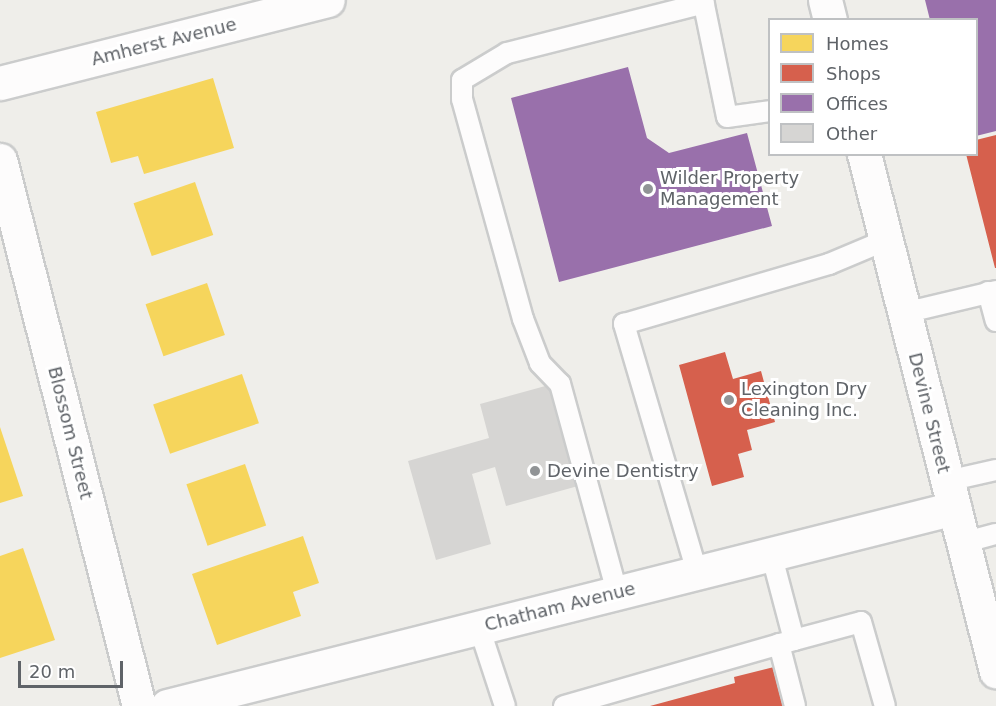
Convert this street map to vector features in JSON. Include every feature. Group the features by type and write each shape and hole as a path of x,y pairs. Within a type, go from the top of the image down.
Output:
{"street":[{"name":"Amherst Avenue","path":"0,83 328,0"},
{"path":"825,0 830,18"},
{"name":"Devine Street","path":"865,156 996,671"},
{"name":"Blossom Street","path":"0,160 139,706"},
{"name":"Chatham Avenue","path":"167,706 771,554 950,494"}],"lane":[{"path":"617,592 560,384 540,363 523,319 462,99 462,80 507,53 704,2 727,117 768,111"},
{"path":"697,572 624,324 829,264 886,240"},
{"path":"904,313 992,292 996,321"},
{"path":"950,494 996,471"},
{"path":"962,543 996,534"},
{"path":"771,554 795,706"},
{"path":"564,706 861,622 885,706"},
{"path":"479,627 505,706"}],"building: Homes":[{"path":"213,78 234,148 144,174 138,156 111,163 96,112"},
{"path":"195,182 213,235 152,256 134,203"},
{"path":"207,283 225,335 163,356 146,304"},
{"path":"242,374 259,423 170,454 153,405"},
{"path":"0,427 23,496 0,503"},
{"path":"245,464 266,525 208,546 186,484"},
{"path":"303,536 319,583 293,592 301,616 217,645 192,574"},
{"path":"23,548 55,640 0,658 0,556"}],"building: Shops":[{"path":"996,135 996,268 967,156 978,156 978,140"},
{"name":"Lexington Dry Cleaning Inc.","path":"725,352 733,379 761,371 775,422 747,430 752,450 738,454 744,477 712,486 679,365"},
{"path":"774,667 784,706 650,706 735,683 734,677"}],"building: Offices":[{"path":"925,0 996,0 996,131 978,136 978,18 930,18"},
{"name":"Wilder Property Management","path":"628,67 647,138 669,153 747,133 772,226 559,282 511,98"}],"building: Other":[{"name":"Devine Dentistry","path":"549,385 578,486 506,506 495,467 472,474 491,544 436,560 408,461 489,438 480,404"}],"place":[{"name":"Wilder Property Management","path":"648,189"},
{"name":"Lexington Dry Cleaning Inc.","path":"729,400"},
{"name":"Devine Dentistry","path":"535,471"}]}
